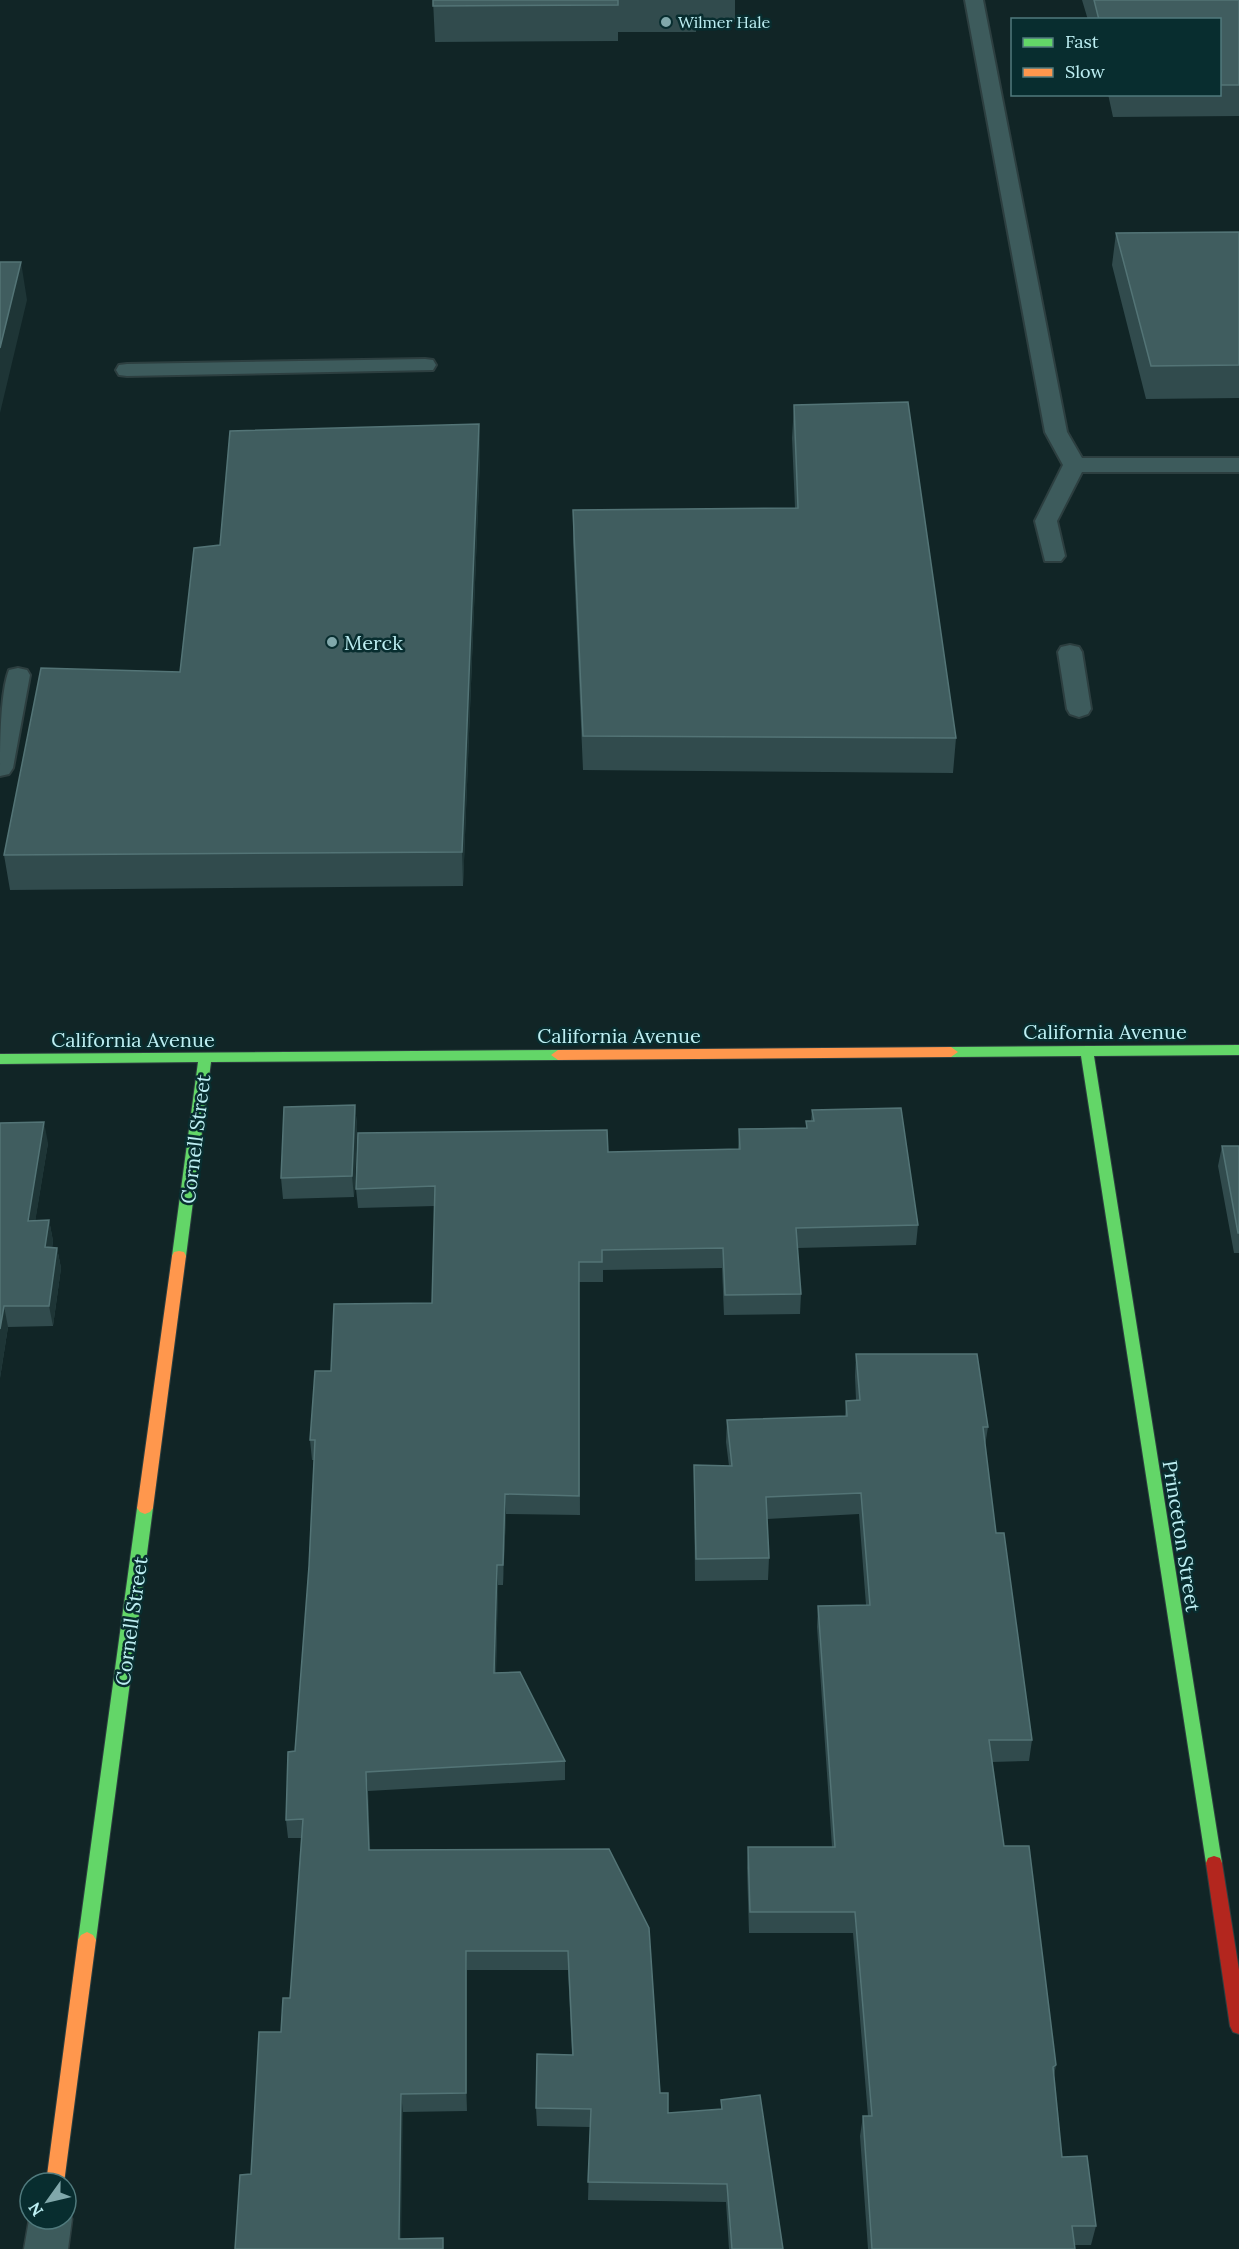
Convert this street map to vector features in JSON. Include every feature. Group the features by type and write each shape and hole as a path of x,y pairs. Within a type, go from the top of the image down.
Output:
{"street":[{"name":"California Avenue","path":"0,1059 1239,1050"},
{"name":"Princeton Street","path":"1087,1051 1239,2026"},
{"name":"Cornell Street","path":"57,2171 205,1059"},
{"path":"46,2249 48,2231"}],"lane":[{"path":"975,0 1056,432 1074,465"},
{"path":"127,370 425,365"},
{"path":"1074,465 1239,465"},
{"path":"1053,556 1047,521 1074,465"},
{"path":"1070,652 1079,709"},
{"path":"0,768 18,675"}],"building":[{"path":"433,0 618,0 618,5 433,6"},
{"path":"1094,0 1239,0 1239,85 1221,85 1221,18 1098,18"},
{"path":"1239,232 1239,365 1151,366 1116,233"},
{"path":"0,262 21,262 0,348"},
{"path":"908,402 956,738 583,736 573,510 798,508 794,405"},
{"name":"Merck","path":"479,424 462,852 4,855 41,668 180,672 194,548 220,545 230,431"},
{"path":"355,1105 352,1176 281,1178 284,1107"},
{"path":"901,1108 918,1225 796,1228 801,1294 725,1295 723,1248 602,1250 602,1262 579,1262 579,1496 505,1494 503,1565 497,1565 494,1673 520,1672 565,1761 366,1772 369,1850 609,1849 649,1928 660,2093 668,2093 668,2113 722,2109 721,2100 760,2095 783,2249 732,2249 727,2184 588,2182 591,2109 536,2108 537,2054 573,2055 568,1951 466,1951 466,2093 401,2094 399,2239 443,2238 443,2249 235,2249 240,2175 251,2174 259,2032 281,2032 283,1998 290,1998 303,1819 286,1820 288,1752 295,1751 309,1566 315,1440 310,1440 315,1371 331,1371 334,1304 432,1303 435,1186 356,1189 358,1133 607,1130 608,1152 740,1149 739,1129 807,1128 806,1121 814,1121 812,1110"},
{"path":"44,1122 28,1221 49,1220 45,1247 57,1248 49,1306 4,1306 0,1329 0,1123"},
{"path":"1222,1146 1239,1146 1239,1233 1238,1233"},
{"path":"856,1354 977,1354 988,1427 983,1427 996,1533 1004,1533 1032,1740 989,1740 1004,1846 1029,1846 1056,2065 1053,2067 1062,2157 1087,2156 1096,2226 1072,2226 1075,2249 872,2249 863,2116 872,2116 855,1912 750,1912 748,1847 835,1847 818,1606 870,1605 861,1493 766,1497 769,1558 696,1559 694,1465 732,1466 727,1420 847,1416 846,1401 860,1400"}],"traffic: fast":[{"path":"951,1052 1239,1050"},
{"path":"1087,1051 1214,1863"},
{"path":"0,1059 558,1055"},
{"path":"179,1256 205,1059"},
{"path":"87,1940 145,1508"}],"traffic: slow":[{"path":"558,1055 951,1052"},
{"path":"145,1508 179,1256"},
{"path":"57,2171 87,1940"}],"traffic: jam":[{"path":"1214,1863 1239,2026"}],"place":[{"name":"Wilmer Hale","path":"666,22"},
{"name":"Merck","path":"332,642"}]}
